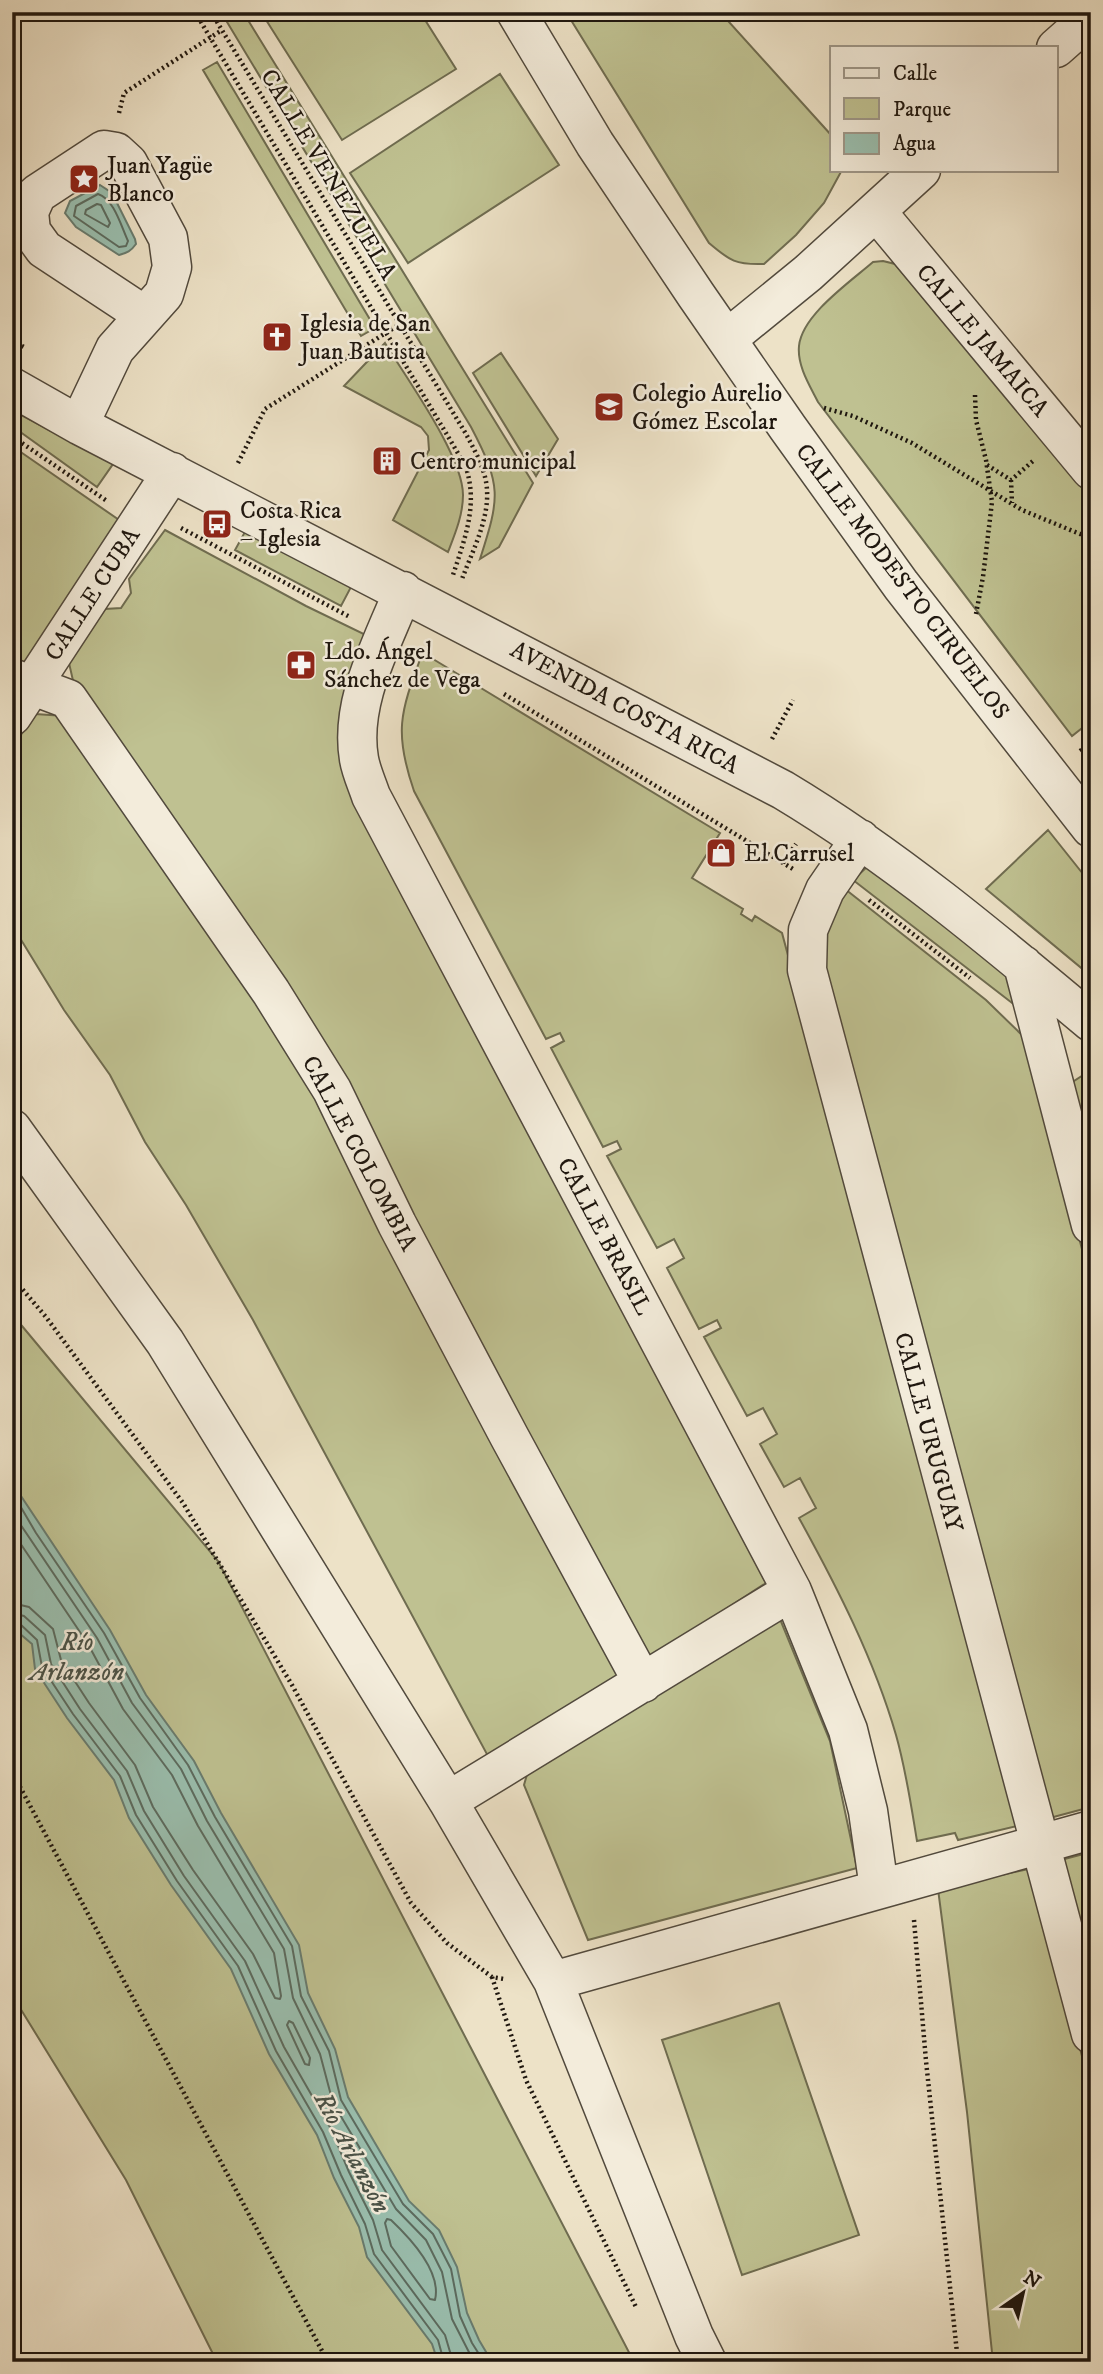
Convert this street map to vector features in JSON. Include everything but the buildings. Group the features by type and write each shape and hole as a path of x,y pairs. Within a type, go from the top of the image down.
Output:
{"street":[{"name":"CALLE MODESTO CIRUELOS","path":"516,12 595,144 727,339 901,585 1091,828"},
{"path":"1058,46 1091,17"},
{"path":"79,425 115,349 163,294 172,267 168,238 128,163 116,152 104,150 37,194 29,212 31,231 44,249 144,315"},
{"path":"727,339 808,272 919,172"},
{"name":"CALLE JAMAICA","path":"876,211 1091,470"},
{"name":"AVENIDA COSTA RICA","path":"12,387 79,425 172,472 433,594 783,790 909,874 1091,1022"},
{"name":"CALLE CUBA","path":"19,693 172,472"},
{"name":"CALLE BRASIL","path":"433,594 386,636 366,684 359,725 359,758 371,796 792,1591 848,1730 868,1811 895,1884"},
{"name":"CALLE COLOMBIA","path":"19,693 68,699 271,992 325,1079 397,1224 643,1683"},
{"name":"CALLE URUGUAY","path":"860,839 825,890 808,930 807,970 1091,2034"},
{"path":"1023,965 1091,1225"},
{"path":"12,1129 165,1342 448,1801 553,1981 694,2336 707,2362"},
{"path":"448,1801 792,1591"},
{"path":"553,1981 1091,1830"}],"path":[{"path":"195,12 457,450 471,481 472,507 452,579 433,594"},
{"name":"CALLE VENEZUELA","path":"211,12 466,434 485,478 488,491 480,531 433,594"},
{"path":"110,151 124,93 222,30"},
{"path":"236,466 265,409 400,324"},
{"path":"974,624 985,565 992,502 987,465 976,420 974,379 987,344"},
{"path":"818,407 853,416 912,443 1012,504 1080,534 1091,533"},
{"path":"1011,480 1062,435"},
{"path":"12,437 143,516 386,636"},
{"path":"987,465 1011,480"},
{"path":"1011,480 1012,504"},
{"path":"502,693 825,890"},
{"path":"776,732 793,700"},
{"path":"12,1276 46,1317 183,1503 292,1685 411,1903 447,1943 492,1977 530,1984 553,1981"},
{"path":"12,1772 328,2362"},
{"path":"895,1884 926,2061 958,2362"},
{"path":"492,1977 526,2080 639,2314"}],"green space":[{"path":"221,12 243,12 533,483 499,547 480,559 491,521 495,492 493,478 481,447"},
{"path":"261,12 420,12 456,69 342,140"},
{"path":"566,12 720,12 830,134 830,172 841,172 824,203 796,235 764,264 734,261 709,243"},
{"path":"217,62 375,328 361,336 203,70"},
{"path":"500,74 559,165 408,263 350,173"},
{"path":"873,262 895,264 1091,498 1091,721 1072,736 818,402 805,376 799,346 809,323 828,300 852,279"},
{"path":"385,343 444,439 461,479 462,510 448,552 393,520 429,450 428,436 421,427 344,386"},
{"path":"501,353 558,439 536,476 473,373"},
{"path":"12,410 113,464 97,487 12,426"},
{"path":"12,446 122,522 22,667 12,660"},
{"path":"165,530 306,606 370,637 341,762 766,1583 652,1657 642,1655 74,685 69,663 105,609 121,608 131,593 129,579"},
{"path":"246,530 351,587 341,606 235,550"},
{"path":"428,656 720,833 692,878 743,909 741,914 752,921 755,916 782,933 1021,1825 958,1840 955,1833 917,1841 900,1748 877,1679 841,1597 799,1518 816,1508 800,1478 784,1487 760,1444 777,1434 763,1408 747,1416 704,1337 721,1328 717,1320 699,1329 667,1268 684,1258 674,1239 657,1248 607,1156 621,1149 617,1141 603,1147 551,1048 564,1041 560,1033 546,1039 414,791 404,753 402,723 408,693 421,657 427,659"},
{"path":"35,714 65,716 294,1050 622,1683 489,1758 253,1320 186,1205 145,1142 110,1075 64,1010 12,925 12,748"},
{"path":"1048,830 1091,884 1091,976 986,889"},
{"path":"869,865 1009,978 1016,1006 853,880"},
{"path":"845,889 986,1000 1025,1038 1091,1283 1091,1807 1046,1819 817,966 824,927"},
{"path":"1091,1070 1091,1159 1071,1083"},
{"path":"12,1314 218,1561 634,2362 217,2362 126,2180 12,1995"},
{"path":"780,1619 830,1741 857,1868 588,1940 524,1785 528,1771"},
{"path":"1091,1852 1091,1986 1057,1861"},
{"path":"1033,1868 1091,2096 1091,2362 993,2362 967,2112 938,1889"},
{"path":"779,2003 859,2235 742,2275 662,2040"}],"water":[{"path":"100,185 112,193 135,239 136,244 131,250 119,255 76,227 65,213 70,201"},
{"name":"Río Arlanzón","path":"12,1469 21,1496 110,1630 146,1695 194,1761 221,1813 299,1945 308,1993 335,2049 348,2097 409,2201 439,2230 457,2267 467,2313 492,2362 438,2362 432,2344 367,2257 359,2227 334,2178 317,2135 269,2054 231,1969 171,1885 129,1818 114,1780 67,1718 35,1669 32,1644 12,1627"}],"place":[{"name":"Juan Yagüe Blanco","path":"84,179"},
{"name":"Iglesia de San Juan Bautista","path":"277,337"},
{"name":"Colegio Aurelio Gómez Escolar","path":"609,407"},
{"name":"Centro municipal","path":"387,461"},
{"name":"Costa Rica – Iglesia","path":"217,524"},
{"name":"Ldo. Ángel Sánchez de Vega","path":"301,665"},
{"name":"El Carrusel","path":"721,853"}]}
